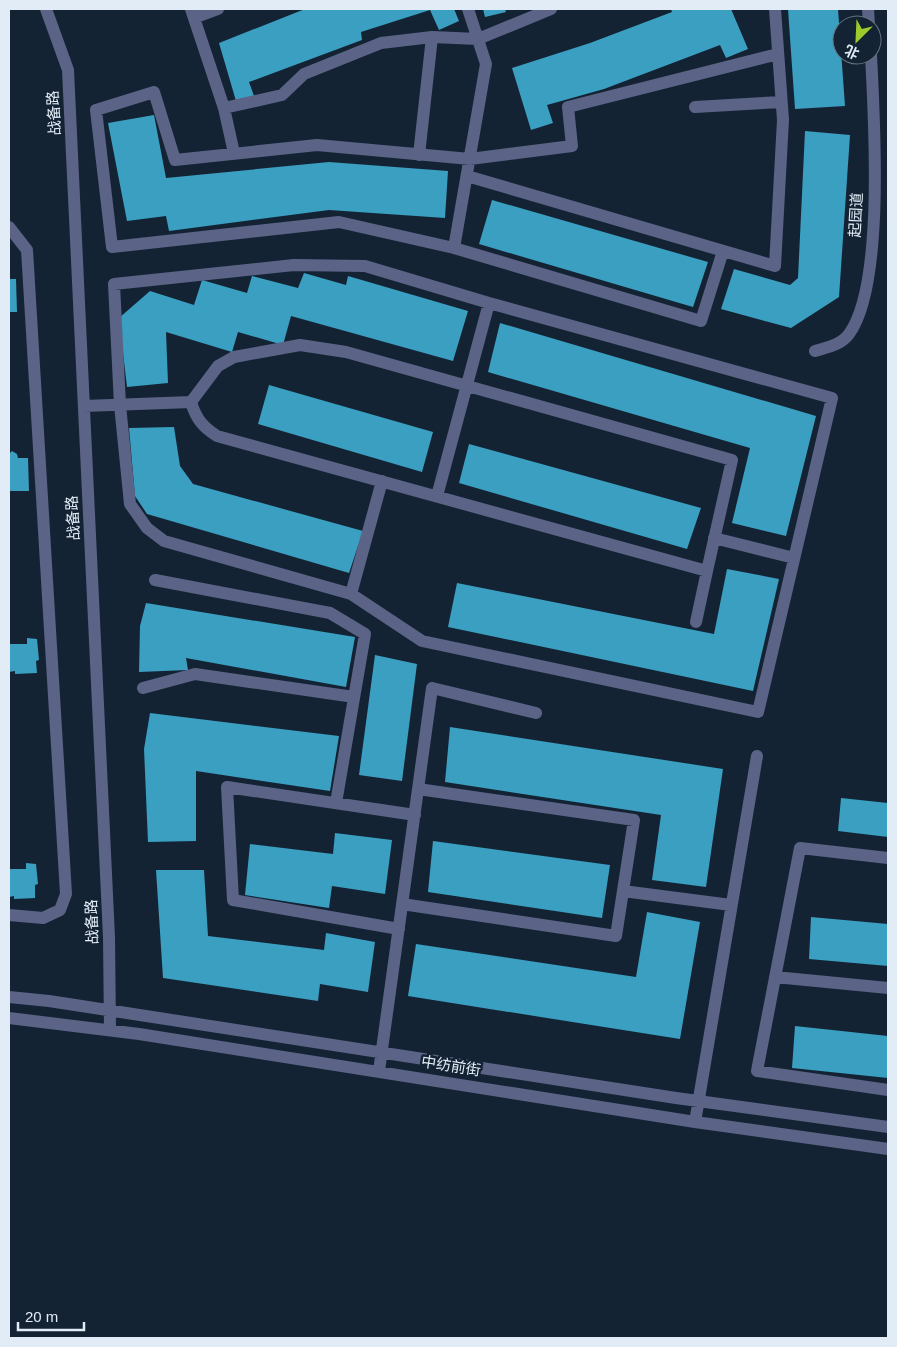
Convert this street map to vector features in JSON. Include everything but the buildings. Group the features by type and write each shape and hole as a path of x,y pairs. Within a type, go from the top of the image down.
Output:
{"street":[{"name":"战备路","path":"46,9 68,70 112,1010 110,1030"},
{"path":"218,9 192,13 224,108 234,153"},
{"path":"454,248 486,64 468,9"},
{"path":"224,108 282,95 304,74 381,43 432,37 478,39 550,9"},
{"path":"466,176 775,266 783,120 775,9"},
{"path":"419,154 432,37"},
{"path":"723,251 701,321 454,248 338,222 112,247 96,110 154,92 175,160 317,146 470,159 572,146 568,107 778,54"},
{"name":"起园道","path":"815,351 836,345 848,335 860,314 868,285 874,210 875,151 871,65"},
{"path":"696,107 782,102"},
{"path":"9,227 27,250 66,894 60,910 43,918 9,915"},
{"path":"294,265 365,266 489,303 832,398 758,712 422,641 351,594 164,541 147,528 130,504 120,404 114,284 294,265"},
{"path":"437,496 489,303"},
{"path":"191,402 218,366 234,357 256,351 300,345 346,352 732,460 696,622"},
{"path":"84,406 191,402"},
{"path":"191,402 195,415 203,427 216,436 707,571"},
{"path":"351,594 382,481"},
{"path":"714,538 794,558"},
{"path":"155,580 330,613 364,634 336,803"},
{"path":"143,688 195,674 354,697"},
{"path":"379,1071 432,688 536,713"},
{"path":"695,1122 757,756"},
{"path":"399,929 234,900 227,787 414,815"},
{"path":"402,904 616,936 634,820 418,789"},
{"path":"888,858 800,848 757,1071 888,1090"},
{"path":"623,891 732,905"},
{"path":"775,977 888,988"},
{"path":"9,997 112,1010 698,1101 888,1127"},
{"name":"中纺前街","path":"9,1018 110,1030 695,1122 888,1149"}]}
